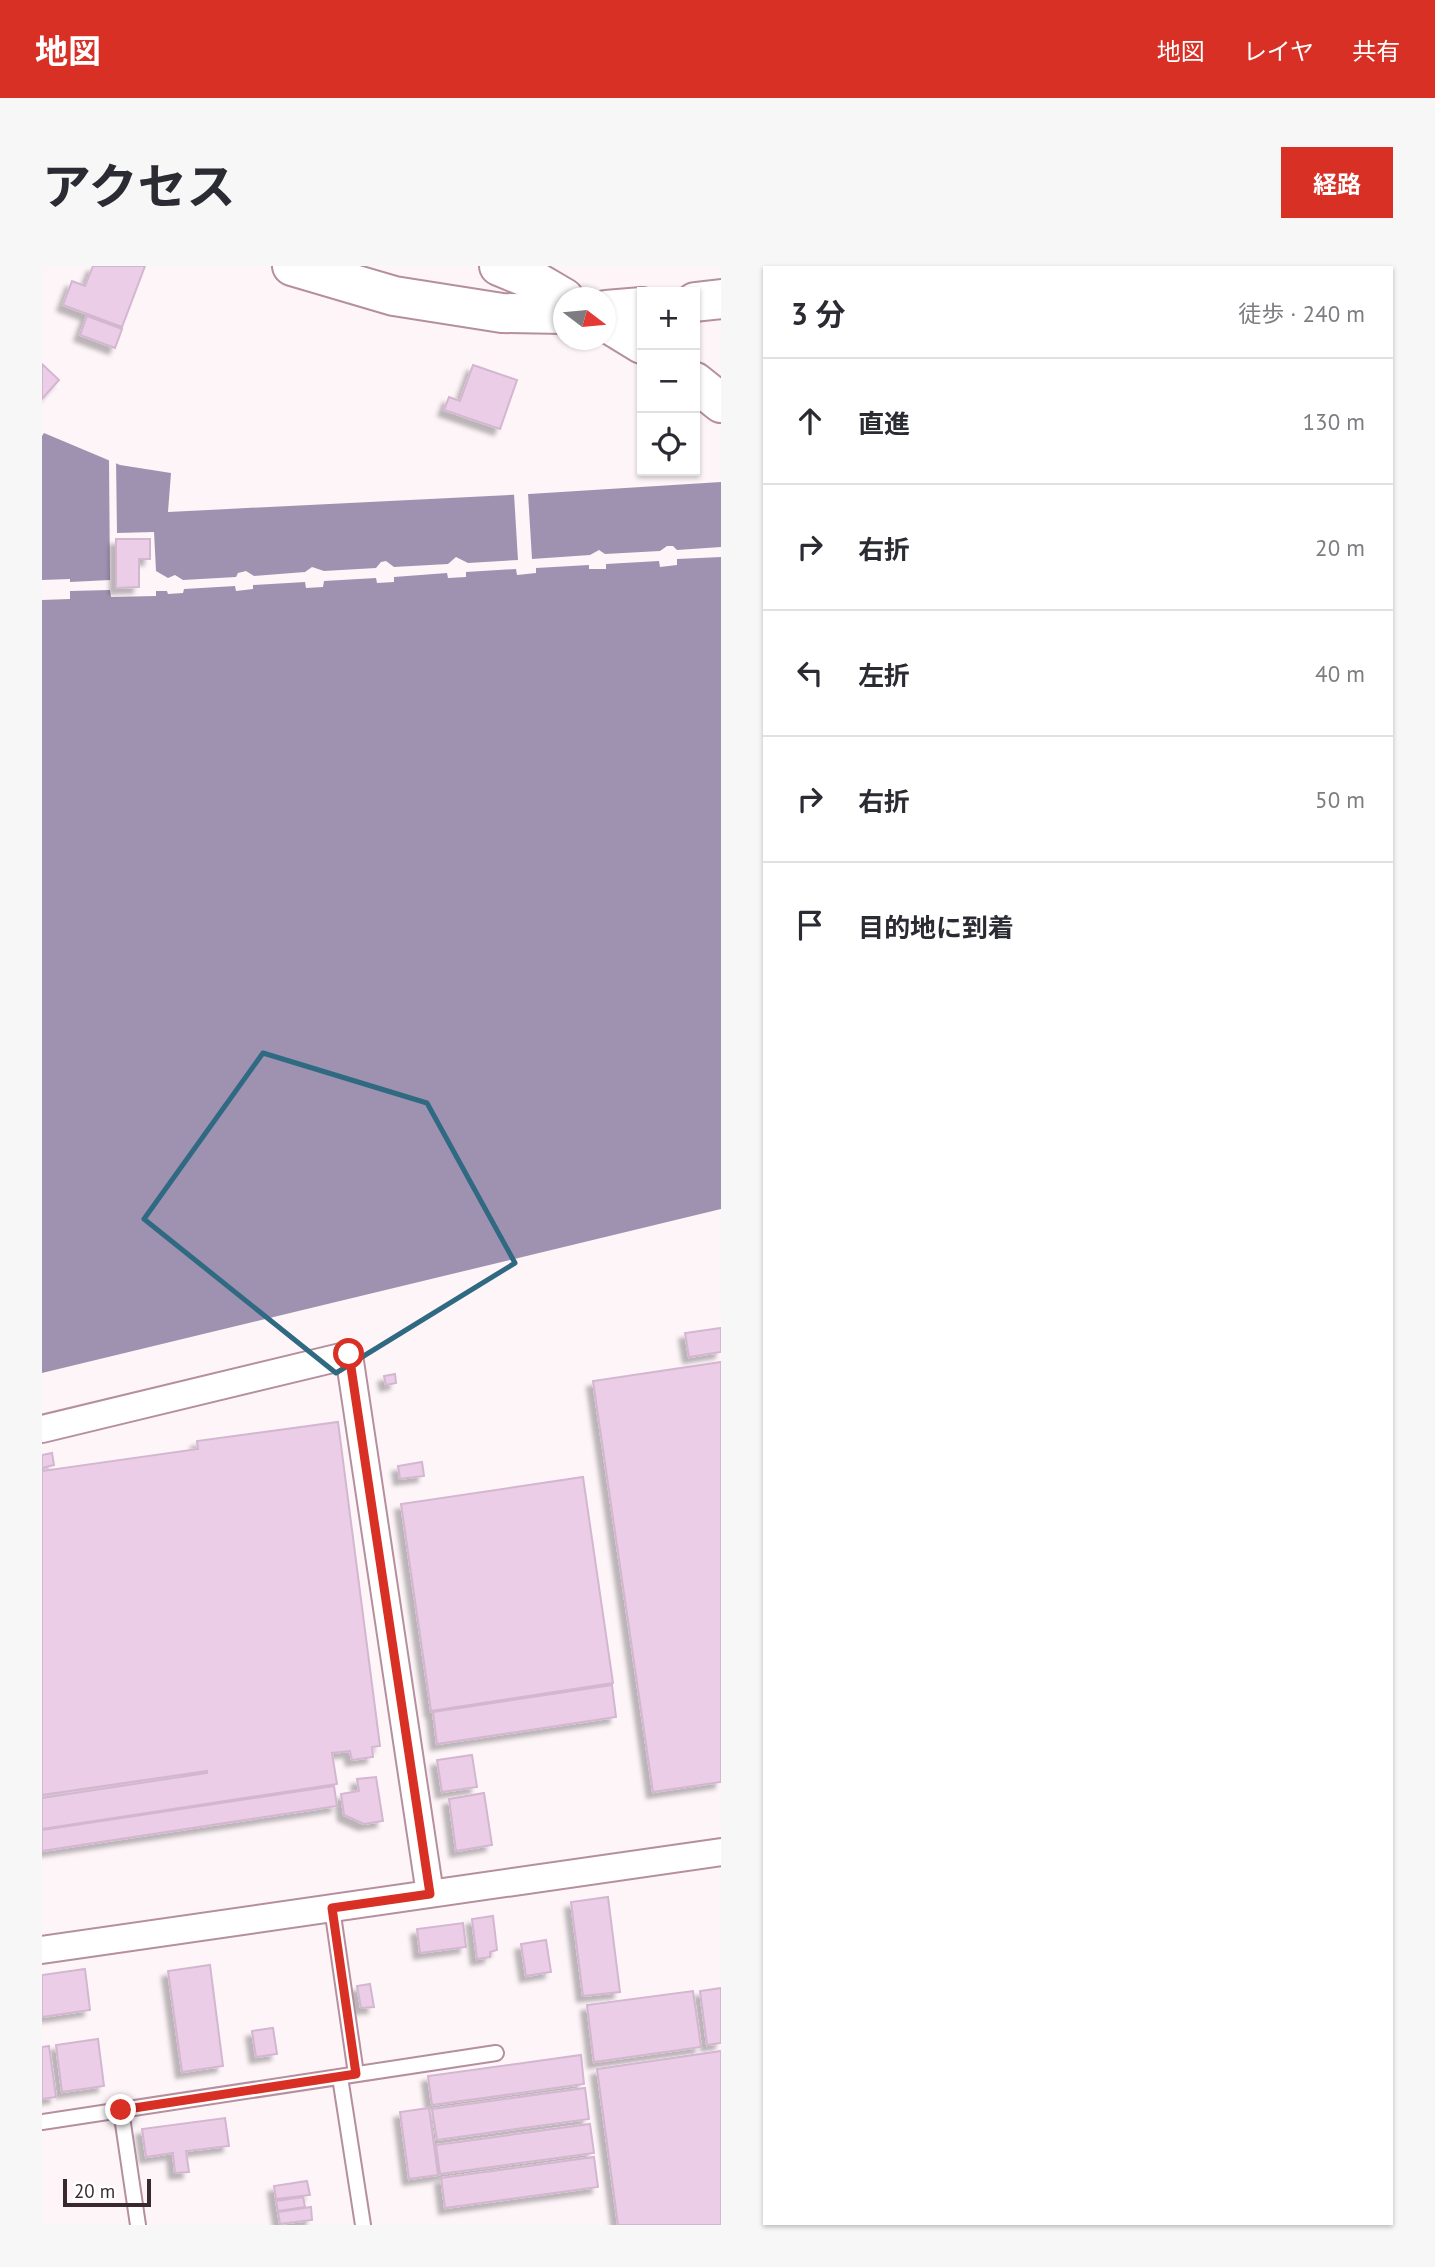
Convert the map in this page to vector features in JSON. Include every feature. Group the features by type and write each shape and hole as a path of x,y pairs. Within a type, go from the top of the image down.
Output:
{"street":[{"path":"292,266 394,296 502,313 553,314"},
{"path":"499,266 553,292"},
{"path":"616,309 637,307"},
{"path":"616,328 637,341"},
{"path":"700,386 721,403"},
{"path":"42,1429 349,1354 430,1894"},
{"path":"42,1950 721,1852"}],"lane":[{"path":"332,1908 356,2074"},
{"path":"42,2122 496,2053"},
{"path":"340,2077 363,2225"},
{"path":"121,2110 138,2225"}],"highlighted area":[{"path":"263,1053 427,1103 515,1263 336,1373 144,1219"}],"shaded area":[{"path":"44,433 120,465 171,473 168,512 721,482 721,1209 42,1373"}],"pier":[{"path":"109,459 116,459 117,533 154,532 156,571 168,578 175,575 183,580 236,577 238,573 246,571 254,576 305,572 312,567 324,571 376,568 386,561 394,567 448,564 456,557 468,563 518,560 514,494 528,493 532,559 590,555 599,550 605,554 660,551 667,546 673,546 677,550 721,547 721,557 677,559 677,565 660,567 659,561 606,564 606,569 589,569 589,565 536,568 536,573 517,575 516,569 466,572 466,577 448,578 447,573 394,577 394,582 377,583 376,578 324,581 323,587 306,588 305,582 253,585 253,589 236,591 235,586 184,589 183,593 168,594 167,591 156,591 156,596 111,597 110,590 70,591 70,599 42,600 42,580 110,580"}],"building":[{"path":"93,266 145,266 122,327 63,305 72,281 85,286"},
{"path":"87,316 122,329 115,348 80,335"},
{"path":"42,364 59,380 42,399"},
{"path":"473,365 517,380 500,429 444,410 449,397 460,401"},
{"path":"116,539 150,539 150,559 139,559 139,587 116,588"},
{"path":"721,1328 721,1352 689,1357 685,1333"},
{"path":"721,1362 721,1782 653,1792 593,1381"},
{"path":"395,1374 396,1383 386,1385 384,1376"},
{"path":"338,1422 380,1746 372,1747 373,1757 352,1760 350,1751 332,1753 337,1784 42,1829 42,1798 207,1771 42,1795 42,1471 198,1449 197,1441"},
{"path":"52,1453 54,1465 42,1468 42,1455"},
{"path":"422,1462 424,1476 400,1479 398,1466"},
{"path":"583,1477 613,1683 431,1711 401,1504"},
{"path":"612,1685 616,1717 437,1744 433,1712"},
{"path":"472,1755 477,1787 442,1792 437,1760"},
{"path":"376,1777 383,1821 364,1824 344,1815 341,1794 359,1791 357,1779"},
{"path":"334,1786 337,1806 42,1851 42,1830"},
{"path":"484,1793 492,1845 456,1851 449,1799"},
{"path":"608,1897 620,1992 583,1996 571,1902"},
{"path":"493,1916 497,1950 490,1952 490,1957 477,1959 472,1919"},
{"path":"463,1923 466,1947 420,1953 417,1929"},
{"path":"546,1940 551,1972 526,1976 521,1944"},
{"path":"210,1965 223,2066 182,2072 168,1971"},
{"path":"85,1969 90,2010 42,2017 42,1975"},
{"path":"370,1984 374,2007 361,2008 357,1986"},
{"path":"721,1988 721,2043 707,2045 700,1991"},
{"path":"693,1991 701,2047 594,2062 587,2005"},
{"path":"273,2028 277,2054 256,2057 252,2031"},
{"path":"98,2039 104,2086 62,2092 56,2045"},
{"path":"49,2046 56,2097 42,2099 42,2047"},
{"path":"721,2051 721,2225 618,2225 597,2069"},
{"path":"581,2055 584,2084 432,2105 428,2076"},
{"path":"585,2088 589,2119 437,2140 432,2109"},
{"path":"429,2108 438,2175 409,2179 400,2112"},
{"path":"225,2118 229,2146 186,2151 189,2172 175,2173 173,2153 146,2157 142,2129"},
{"path":"590,2124 594,2153 440,2174 436,2145"},
{"path":"594,2157 598,2187 445,2208 441,2178"},
{"path":"307,2181 310,2195 276,2199 274,2186"},
{"path":"303,2197 305,2207 278,2211 276,2201"},
{"path":"311,2207 312,2220 280,2224 278,2212"}],"route":[{"path":"121,2110 356,2074 332,1908 430,1894 349,1354"}]}
